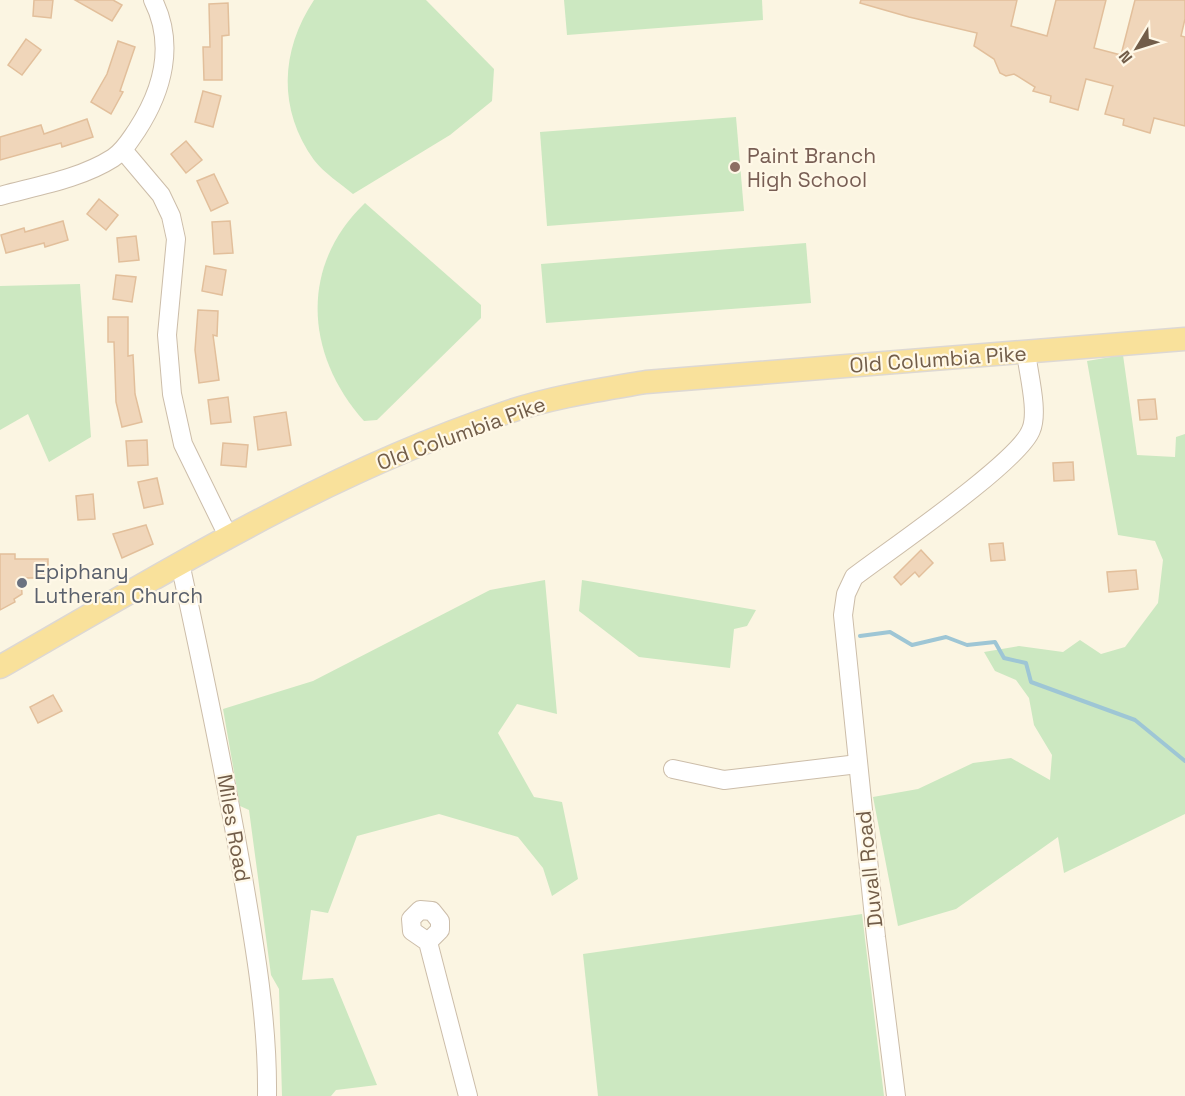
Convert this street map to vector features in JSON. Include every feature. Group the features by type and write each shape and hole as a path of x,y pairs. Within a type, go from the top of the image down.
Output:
{"main road":[{"name":"Old Columbia Pike","path":"0,667 228,536 306,495 391,457 505,413 573,394 646,382 1185,339"}],"street":[{"path":"0,196 71,177 112,158 123,150 153,105 162,79 166,54 161,15 153,0"},
{"path":"123,150 161,195 171,216 176,239 167,335 172,394 183,444 228,536"},
{"name":"Duvall Road","path":"896,1096 843,615 846,594 854,577 993,471 1018,449 1031,431 1034,417 1026,352"},
{"name":"Miles Road","path":"180,563 217,728 251,922 264,1027 267,1096"},
{"path":"673,769 724,780 858,764"},
{"path":"428,942 468,1096"}],"green space":[{"path":"314,0 426,0 494,69 492,101 450,135 353,194 314,160 302,141 289,101 288,80 295,39"},
{"path":"564,0 762,0 763,20 567,35"},
{"path":"736,117 744,211 547,226 540,132"},
{"path":"365,203 481,305 481,318 377,420 364,421 345,396 330,369 321,340 318,312 320,283 328,255 343,228"},
{"path":"806,243 811,303 546,323 541,264"},
{"path":"80,284 91,437 49,462 28,414 0,430 0,286"},
{"path":"1123,355 1137,455 1175,457 1176,437 1185,434 1185,814 1064,873 1058,837 956,909 898,926 873,797 918,789 973,763 1011,758 1050,780 1052,755 1034,725 1029,698 1016,680 995,671 984,652 1019,646 1063,652 1080,640 1101,654 1125,647 1158,603 1163,560 1155,541 1118,535 1087,361"},
{"path":"545,580 557,714 517,704 498,733 534,797 562,802 578,879 552,896 543,868 518,837 439,814 357,836 328,913 311,910 302,980 333,978 377,1085 336,1090 331,1096 282,1096 279,989 271,975 249,810 240,806 223,709 313,681 490,590"},
{"path":"582,580 756,610 747,626 734,629 730,668 639,657 579,611"},
{"path":"862,914 884,1096 598,1096 583,954"}],"building":[{"path":"34,0 53,0 51,18 33,16"},
{"path":"75,0 113,0 122,5 112,21"},
{"path":"861,0 1017,0 1011,26 1047,36 1056,0 1106,0 1094,48 1121,55 1135,0 1185,0 1185,19 1181,36 1185,37 1185,126 1154,118 1150,133 1123,125 1124,119 1105,114 1113,86 1086,79 1078,110 1050,102 1051,96 1033,91 1035,87 1014,74 1006,76 1000,73 994,59 974,46 977,33 909,17 860,3"},
{"path":"228,3 229,35 222,36 222,80 204,80 203,47 210,47 209,4"},
{"path":"26,39 41,50 22,75 8,65"},
{"path":"118,41 135,47 120,91 123,92 111,114 91,102 107,74"},
{"path":"203,91 221,96 213,127 195,122"},
{"path":"87,119 93,137 62,147 61,143 0,160 0,137 41,125 44,134"},
{"path":"186,141 202,160 186,173 171,154"},
{"path":"214,174 228,203 211,211 197,181"},
{"path":"99,199 118,215 106,230 87,214"},
{"path":"63,221 68,240 45,247 44,243 6,253 1,235 24,228 25,232"},
{"path":"230,221 233,253 214,254 212,222"},
{"path":"136,236 139,260 119,262 117,238"},
{"path":"206,266 226,270 222,295 202,291"},
{"path":"116,275 136,277 132,302 113,299"},
{"path":"198,310 218,311 217,336 213,335 219,380 199,383 195,350"},
{"path":"108,317 128,317 128,356 133,355 135,394 142,422 122,427 116,402 114,342 108,342"},
{"path":"228,397 231,422 211,424 208,400"},
{"path":"1155,399 1157,419 1140,420 1138,400"},
{"path":"286,412 291,445 258,450 254,417"},
{"path":"147,440 148,465 128,466 126,441"},
{"path":"223,443 248,445 246,467 221,465"},
{"path":"1073,462 1074,480 1054,481 1053,463"},
{"path":"157,478 163,504 144,508 138,482"},
{"path":"93,494 95,519 78,520 76,496"},
{"path":"146,525 153,544 122,558 113,534"},
{"path":"1003,543 1005,560 991,561 989,544"},
{"path":"921,550 933,563 919,577 915,572 901,585 894,577"},
{"path":"0,554 15,554 15,559 48,559 48,578 21,578 22,594 14,599 15,602 0,610"},
{"path":"1136,570 1138,589 1109,592 1107,572"},
{"path":"53,695 62,711 38,723 30,707"}],"waterway":[{"path":"860,636 890,632 912,645 946,637 967,645 995,642 1004,658 1026,663 1031,682 1135,720 1185,761"}],"place":[{"name":"Paint Branch High School","path":"735,167"},
{"name":"Epiphany Lutheran Church","path":"22,583"}]}
